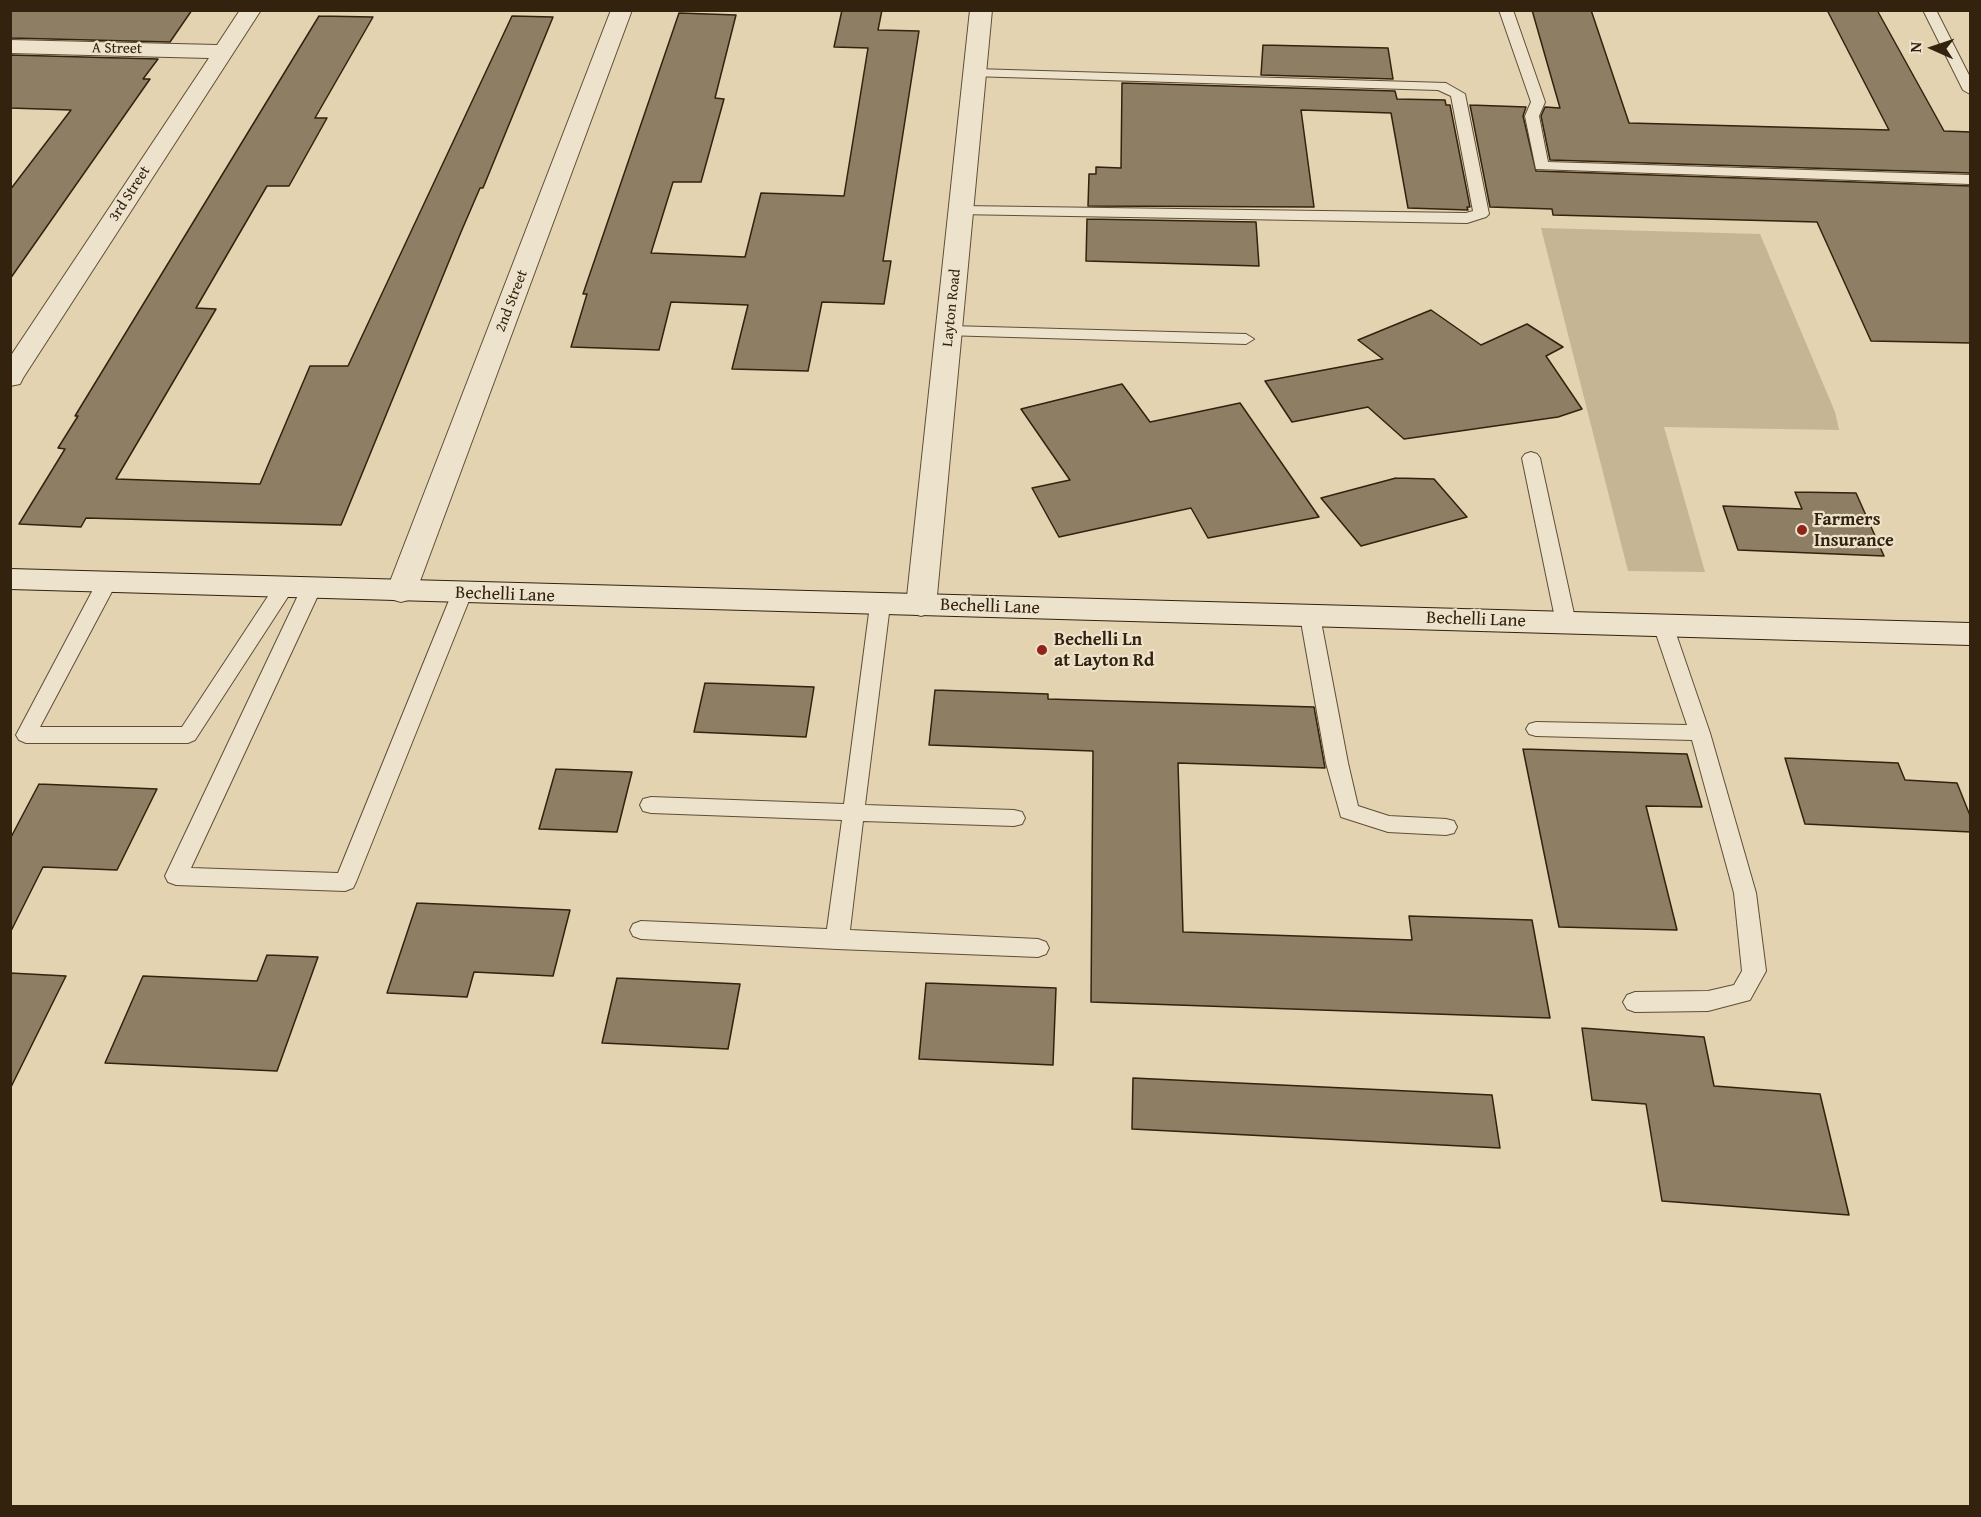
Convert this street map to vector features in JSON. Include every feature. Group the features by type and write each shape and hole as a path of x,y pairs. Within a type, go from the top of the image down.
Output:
{"street":[{"name":"3rd Street","path":"10,378 251,10"},
{"name":"2nd Street","path":"401,592 622,10"},
{"name":"Layton Road","path":"921,606 981,10"},
{"name":"A Street","path":"10,46 223,52"},
{"name":"Bechelli Lane","path":"11,580 1971,634"}],"lane":[{"path":"1506,10 1538,102 1532,116 1541,166 1971,180"},
{"path":"1929,10 1971,90"},
{"path":"962,211 1467,218 1481,214 1458,94 1442,86 975,73"},
{"path":"950,332 1246,339"},
{"path":"1531,458 1566,623"},
{"path":"106,582 26,735 188,735 297,589"},
{"path":"297,589 176,876 345,882 462,593"},
{"path":"837,940 880,604"},
{"path":"1310,616 1337,763 1349,811 1388,824 1446,827"},
{"path":"1635,1002 1708,1001 1742,993 1754,971 1745,893 1700,733 1663,625"},
{"path":"1536,729 1700,733"},
{"path":"651,805 1014,818"},
{"path":"641,930 1038,948"}],"shaded area":[{"path":"1541,228 1760,234 1835,412 1839,430 1664,427 1705,572 1628,571"}],"building":[{"path":"10,10 192,10 170,42 10,38"},
{"path":"842,10 882,10 878,30 919,31 883,261 891,261 884,304 822,302 808,371 732,369 748,305 671,302 659,350 571,347 587,294 583,294 679,13 736,15 715,98 724,99 701,182 673,182 651,253 745,257 761,193 844,196 868,48 834,47"},
{"path":"1532,10 1591,10 1629,123 1889,130 1827,10 1877,10 1944,131 1971,132 1971,173 1550,160 1541,116 1545,107 1560,108"},
{"path":"319,16 373,17 315,118 327,118 289,186 267,186 196,308 216,309 116,479 260,484 310,366 348,366 512,16 553,17 483,188 480,188 461,232 341,525 86,518 81,527 19,524 65,449 58,448 78,416 75,416"},
{"path":"1263,45 1388,48 1393,79 1261,75"},
{"path":"10,55 158,59 143,79 150,79 10,279 10,190 71,110 10,108"},
{"path":"1122,83 1395,91 1397,99 1445,100 1446,105 1450,105 1470,207 1467,207 1468,210 1408,208 1391,113 1301,110 1314,207 1088,206 1089,174 1096,174 1096,167 1121,168"},
{"path":"1470,105 1526,107 1523,116 1536,171 1971,186 1971,343 1871,341 1817,222 1553,215 1552,209 1490,207"},
{"path":"1087,219 1256,222 1259,266 1086,261"},
{"path":"1431,310 1481,345 1527,324 1563,347 1546,356 1582,409 1558,417 1404,439 1368,407 1292,422 1265,381 1383,359 1358,340"},
{"path":"1122,384 1150,422 1240,403 1319,517 1208,538 1191,508 1059,537 1032,488 1070,480 1021,409"},
{"path":"1396,478 1434,479 1467,517 1361,546 1321,498"},
{"name":"Farmers Insurance","path":"1795,492 1856,493 1884,556 1738,550 1723,506 1802,509"},
{"path":"705,683 814,687 806,737 694,732"},
{"path":"935,690 1048,694 1048,699 1314,707 1325,768 1178,763 1183,932 1412,940 1409,916 1532,920 1550,1018 1091,1002 1093,751 929,745"},
{"path":"1523,749 1687,754 1702,807 1646,806 1677,930 1559,927"},
{"path":"1785,758 1898,763 1905,780 1957,783 1971,818 1971,832 1805,824"},
{"path":"556,769 632,772 617,832 539,829"},
{"path":"39,784 157,789 117,870 43,867 10,933 10,839"},
{"path":"417,903 570,910 553,976 474,972 467,997 387,993"},
{"path":"267,955 318,957 277,1071 105,1063 143,976 257,981"},
{"path":"10,973 66,976 10,1089"},
{"path":"617,978 740,984 728,1049 602,1043"},
{"path":"926,983 1056,988 1053,1065 919,1059"},
{"path":"1582,1028 1704,1037 1714,1086 1820,1094 1849,1215 1662,1201 1646,1104 1592,1100"},
{"path":"1133,1078 1492,1095 1500,1148 1132,1129"}],"place":[{"name":"Farmers Insurance","path":"1802,530"},
{"name":"Bechelli Ln at Layton Rd","path":"1042,650"}]}
